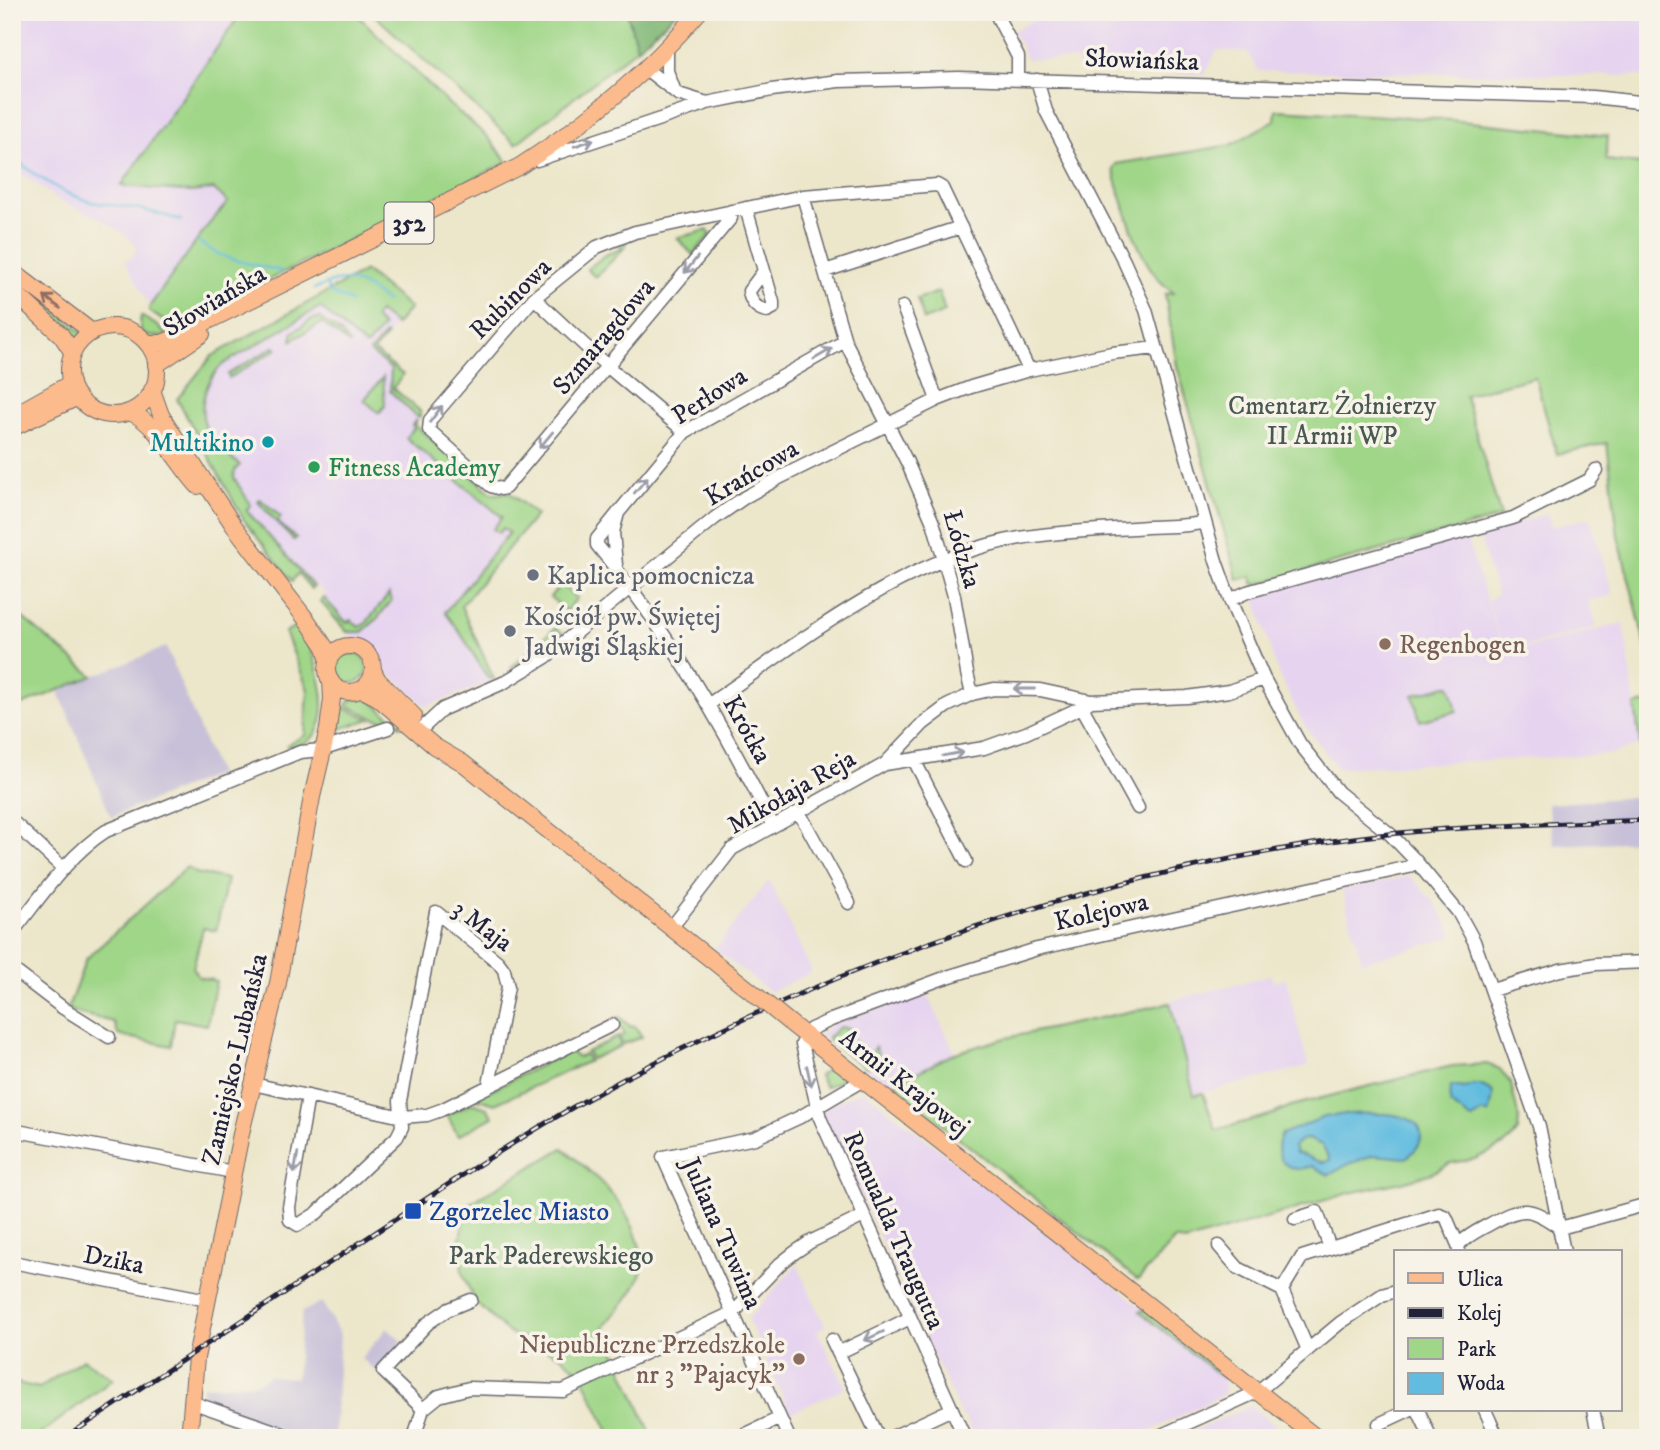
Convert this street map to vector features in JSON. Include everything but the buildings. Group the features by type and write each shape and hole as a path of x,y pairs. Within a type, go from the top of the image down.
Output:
{"main road":[{"name":"352","path":"520,166 585,121 646,69 699,12"},
{"name":"Słowiańska","path":"147,343 162,343 172,339 520,166"},
{"path":"12,271 92,332"},
{"name":"Słowiańska","path":"156,365 298,278"},
{"path":"12,290 61,335 73,353"},
{"path":"111,327 120,328 135,333 147,343 153,353 156,378 152,390 140,405 129,412 113,415 97,412 75,390 70,368 73,353 81,341 92,332 111,327"},
{"path":"12,416 75,390"},
{"path":"12,428 75,390"},
{"path":"152,390 161,415 234,526 325,647 331,681 340,689 357,690 371,678 373,663 366,652 354,646 336,651 329,661"},
{"path":"129,412 136,414 155,432 192,480 234,526"},
{"path":"309,623 344,647"},
{"name":"Armii Krajowej","path":"373,670 378,680 421,729"},
{"name":"Zamiejsko-Lubańska","path":"189,1438 196,1358 233,1172 278,983 321,750 328,729 332,699 331,681"},
{"name":"Armii Krajowej","path":"357,690 378,698 421,729 1317,1438"},
{"name":"Zamiejsko-Lubańska","path":"328,729 345,701 357,690"}],"street":[{"path":"995,12 1018,57 1018,80"},
{"path":"667,48 667,71 675,92"},
{"path":"646,69 675,92 707,103"},
{"name":"Słowiańska","path":"520,166 707,103 783,88 850,80 1037,80 1593,97 1648,103"},
{"path":"1037,80 1041,99 1051,122 1136,285 1146,310 1205,522 1230,600 1264,679 1300,744 1326,778 1390,834 1415,860 1458,912 1474,941 1539,1126 1564,1250"},
{"name":"Rubinowa","path":"505,488 491,486 429,430 428,424 534,298 607,242 635,232 803,196 937,185 945,193 961,227"},
{"name":"Łódzka","path":"803,196 845,341 923,496 954,596 972,694"},
{"path":"746,208 764,271"},
{"name":"Szmaragdowa","path":"505,488 731,218 731,211"},
{"path":"825,271 961,227 1029,370"},
{"path":"534,298 608,367 685,432"},
{"path":"903,307 937,400"},
{"name":"Perłowa","path":"630,589 617,568 597,545 597,539 685,432 845,341"},
{"name":"Krańcowa","path":"421,729 443,709 525,671 567,641 685,542 746,497 937,400 1029,370 1112,353 1156,348"},
{"path":"1230,600 1247,592 1514,518 1589,480 1596,470"},
{"path":"709,704 849,609 890,585 944,560 989,545 1045,534 1205,522"},
{"name":"Krótka","path":"630,589 668,640 709,704 773,826"},
{"name":"Mikołaja Reja","path":"671,928 732,849 885,764 923,724 947,706 972,694 993,689 1040,690 1086,704 1197,696 1229,691 1264,679"},
{"path":"1086,704 1138,807"},
{"name":"Mikołaja Reja","path":"885,764 984,748 1026,733 1086,704"},
{"path":"12,933 64,869 96,838 113,827 300,752 321,750 388,728"},
{"path":"912,735 966,862"},
{"path":"799,812 849,903"},
{"path":"12,821 64,869"},
{"name":"Kolejowa","path":"806,1036 817,1025 886,998 1037,949 1409,867 1415,860"},
{"name":"3 Maja","path":"402,1117 399,1110 400,1101 436,912 498,962 507,978 508,987 489,1085"},
{"path":"1492,990 1560,970 1596,964 1648,962"},
{"path":"12,969 63,1008 109,1037"},
{"path":"253,1084 402,1117 427,1115 612,1025"},
{"name":"Romualda Traugutta","path":"806,1036 803,1044 816,1108 965,1438"},
{"path":"816,1108 863,1080"},
{"path":"308,1096 289,1207 290,1220 298,1225 317,1213 397,1137 402,1127 402,1117"},
{"name":"Juliana Tuwima","path":"789,1438 663,1157 755,1138 816,1108"},
{"path":"12,1130 233,1172"},
{"path":"1560,1228 1648,1204"},
{"path":"1459,1249 1466,1237 1514,1211 1529,1211 1546,1217 1560,1228"},
{"path":"1295,1219 1317,1212 1330,1248"},
{"path":"1283,1290 1302,1256 1438,1214 1446,1217 1459,1249"},
{"path":"414,1438 424,1409 439,1396 459,1390 481,1388 563,1391 734,1312 794,1253 810,1242 864,1216"},
{"path":"1219,1246 1238,1268 1283,1290 1308,1350"},
{"name":"Dzika","path":"12,1262 208,1300"},
{"path":"1155,1438 1257,1392 1351,1316 1382,1295 1394,1292"},
{"path":"424,1409 383,1371 428,1323 447,1310 471,1300"},
{"path":"838,1353 911,1318"},
{"path":"832,1340 879,1438"},
{"path":"191,1402 295,1438"},
{"path":"890,1438 952,1409"},
{"path":"1379,1424 1405,1412"},
{"path":"1419,1412 1431,1438"},
{"path":"1486,1412 1495,1438"},
{"path":"1594,1412 1599,1438"},
{"path":"738,1438 780,1418"}],"shaded area":[{"path":"12,12 235,12 239,15 122,185 191,192 214,189 228,202 208,225 150,306 125,261 133,257 137,247 127,236 101,219 58,200 12,167"},
{"path":"1048,12 1648,12 1648,76 1258,71 1248,52 1217,50 1205,74 1105,73 1097,69 1078,69 1077,60 1027,59 1013,31"},
{"path":"365,271 410,308 374,351 403,375 393,388 420,411 420,418 415,424 491,493 536,515 461,606 495,680 426,706 375,661 334,619 320,601 326,595 317,585 311,589 298,573 292,581 244,520 177,399 212,356"},
{"path":"1547,513 1552,527 1590,517 1613,595 1588,601 1597,627 1505,652 1488,601 1497,595 1479,535"},
{"name":"Regenbogen","path":"1466,536 1504,654 1624,623 1640,745 1612,754 1337,768 1303,723 1277,670 1254,594"},
{"path":"166,647 218,774 111,817 58,690"},
{"path":"1648,796 1648,841 1554,845 1547,804"},
{"path":"1410,876 1438,906 1454,937 1362,962 1342,890"},
{"path":"769,880 812,972 770,992 715,949"},
{"path":"1271,975 1273,982 1286,979 1308,1066 1194,1095 1170,1001"},
{"path":"927,994 955,1053 892,1085 888,1086 820,1035 833,1023"},
{"path":"863,1090 1228,1375 1223,1381 1226,1386 1224,1394 1136,1438 978,1438 964,1416 962,1417 823,1112 827,1107"},
{"name":"Niepubliczne Przedszkole nr 3 \"Pajacyk\"","path":"797,1264 825,1326 817,1331 846,1388 790,1413 748,1319"},
{"path":"322,1302 340,1335 334,1438 299,1437 202,1401 203,1386 257,1383 269,1376 296,1378 302,1312"},
{"path":"387,1328 402,1341 376,1371 361,1358"},
{"path":"1250,1406 1292,1438 1179,1438"}],"green space":[{"path":"235,12 354,12 451,106 486,135 508,162 185,321 162,320 149,311 150,306 208,225 228,202 214,189 191,192 121,186 239,16"},
{"path":"371,12 627,12 637,48 516,144"},
{"path":"627,12 677,12 637,48"},
{"name":"Cmentarz Żołnierzy II Armii WP","path":"1276,110 1440,119 1608,136 1606,160 1648,165 1648,655 1618,536 1607,443 1557,454 1535,377 1465,395 1501,517 1254,585 1251,576 1238,580 1177,366 1165,294 1174,293 1151,269 1142,254 1113,169 1116,164 1231,145 1275,120"},
{"path":"707,230 711,234 693,255 677,238"},
{"path":"623,241 626,246 597,276 587,269 607,254 621,249 620,242"},
{"path":"365,271 410,308 396,325 379,312 374,318 383,327 365,346 320,307 222,365 209,382 203,402 204,422 208,432 217,445 240,465 235,470 234,478 251,505 246,510 314,587 311,589 298,573 292,581 244,520 177,399 212,356"},
{"path":"23,283 84,334 76,343 18,289"},
{"path":"939,292 945,312 924,320 917,299"},
{"path":"141,316 158,326 168,337 146,336 141,329"},
{"path":"320,318 341,333 350,345 322,323 292,340 292,333 312,319"},
{"path":"385,334 387,335 374,351 403,375 393,388 420,411 420,417 390,391 391,369 370,352"},
{"path":"274,347 277,349 229,378 228,374"},
{"path":"383,377 385,406 379,413 364,400"},
{"path":"417,419 415,425 491,493 509,492 536,515 461,606 494,679 488,678 445,612 509,533 503,528 499,533 493,529 502,517 406,438"},
{"path":"260,499 281,517 277,522 296,538 294,540 258,502"},
{"path":"561,584 577,598 566,611 550,597"},
{"path":"389,594 391,601 362,632 347,632 320,601 324,598 346,622 351,620 359,627 366,623"},
{"path":"12,609 93,676 12,709"},
{"path":"295,627 304,632 315,661 323,713 314,736 289,748 287,745 305,735 308,690 285,632"},
{"path":"555,628 563,633 511,669 512,666"},
{"path":"352,653 358,654 366,662 366,674 358,682 352,683 346,682 338,674 337,668 338,662 346,654"},
{"path":"1450,685 1457,711 1420,721 1413,695"},
{"path":"360,697 366,697 402,726 374,718 346,705"},
{"path":"1648,703 1648,774 1640,745 1635,705"},
{"path":"343,708 370,719 339,729 336,726"},
{"path":"187,867 196,873 227,879 216,931 203,928 193,968 199,977 216,981 207,1025 175,1019 171,1046 118,1035 114,1022 77,1013 68,1008 86,959"},
{"path":"1170,1003 1194,1095 1203,1093 1216,1130 1353,1090 1452,1066 1487,1064 1500,1069 1511,1084 1519,1119 1518,1131 1504,1145 1475,1159 1451,1163 1432,1173 1349,1193 1185,1242 1175,1239 1138,1280 892,1085 955,1053 1006,1038"},
{"path":"619,1017 631,1027 635,1026 642,1037 623,1044 619,1037 625,1034 614,1019"},
{"path":"840,1027 851,1029 847,1036 870,1054 875,1047 879,1056 876,1064 865,1068 829,1041 828,1037"},
{"path":"617,1037 621,1046 591,1059 587,1052"},
{"path":"569,1051 578,1057 585,1054 589,1061 495,1104 475,1098"},
{"path":"833,1066 841,1074 842,1080 825,1087 819,1075"},
{"path":"472,1103 487,1108 493,1117 458,1136 447,1115"},
{"name":"Park Paderewskiego","path":"563,1148 599,1180 620,1204 635,1232 642,1254 643,1264 638,1281 604,1327 653,1438 612,1438 581,1373 561,1356 507,1332 475,1302 462,1272 460,1238 467,1205"},
{"path":"1144,1309 1227,1375 1223,1378 1140,1312"},
{"path":"83,1359 113,1379 35,1438 12,1438 12,1382 39,1388"}],"water":[{"path":"1480,1085 1492,1091 1493,1096 1489,1114 1484,1112 1472,1119 1450,1104 1451,1086 1465,1088"},
{"path":"1390,1114 1412,1121 1419,1127 1421,1139 1406,1158 1373,1155 1329,1175 1312,1166 1303,1169 1289,1167 1280,1157 1278,1150 1282,1134 1324,1117","holes":["1308,1139 1322,1145 1330,1160 1326,1162 1296,1153 1294,1146 1301,1140"]}],"waterway":[{"path":"12,157 64,192 91,202 140,209 181,220"},
{"path":"199,242 228,258 281,271"},
{"path":"314,289 345,280 368,288 387,302"},
{"path":"327,286 331,293 351,302"}],"railway":[{"path":"65,1438 547,1122 660,1060 748,1017 836,979 1019,913 1112,886 1206,864 1301,846 1387,834 1474,827 1648,820"}],"place":[{"name":"Multikino","path":"268,442"},
{"name":"Fitness Academy","path":"314,467"},
{"name":"Kaplica pomocnicza","path":"533,575"},
{"name":"Kościół pw. Świętej Jadwigi Śląskiej","path":"510,631"},
{"name":"Regenbogen","path":"1385,644"},
{"name":"Zgorzelec Miasto","path":"413,1211"},
{"name":"Niepubliczne Przedszkole nr 3 \"Pajacyk\"","path":"799,1359"}]}
